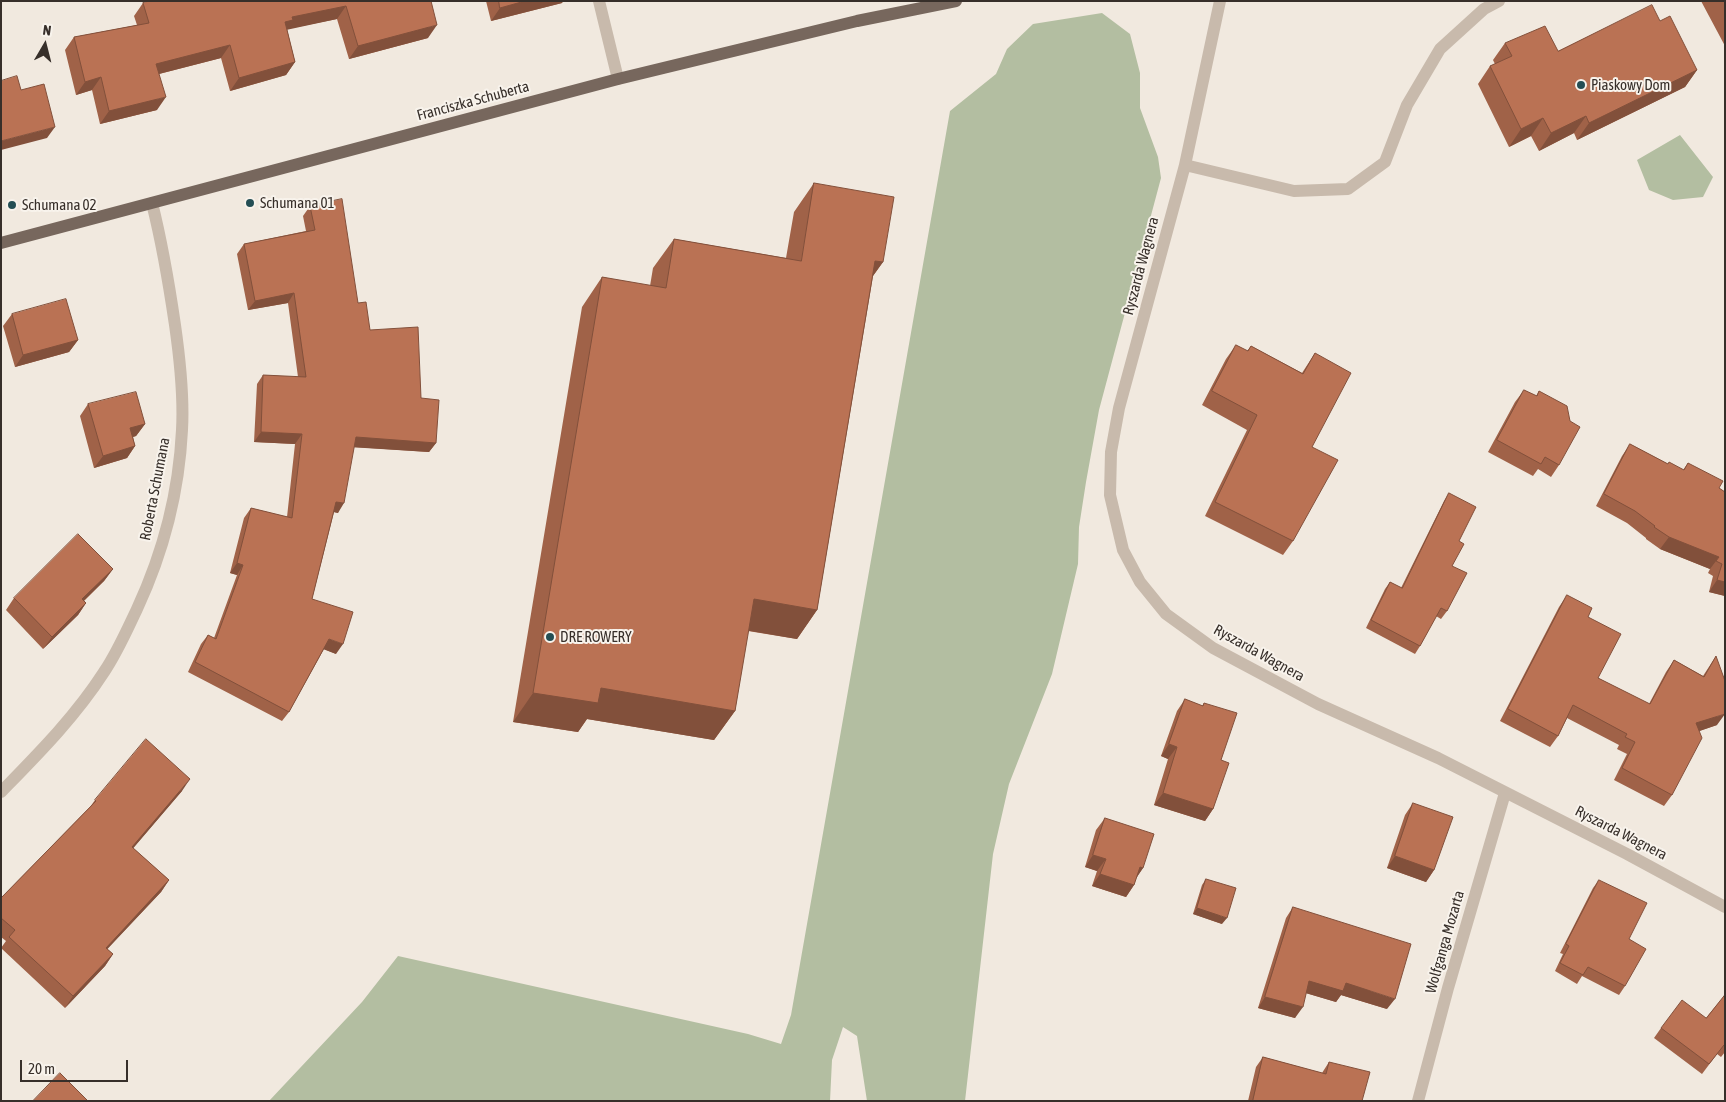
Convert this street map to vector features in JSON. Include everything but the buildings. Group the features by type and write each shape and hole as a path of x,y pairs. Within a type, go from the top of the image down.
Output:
{"main road":[{"name":"Franciszka Schuberta","path":"1,243 618,78 858,21 956,1"}],"street":[{"path":"599,1 618,78"},
{"name":"Ryszarda Wagnera","path":"1220,1 1185,165 1119,408 1111,452 1110,495 1123,550 1140,582 1166,614 1213,648 1318,704 1438,758 1628,854 1725,907"},
{"path":"1185,165 1294,191 1348,189 1385,162 1407,105 1440,49 1484,8 1500,1"},
{"name":"Roberta Schumana","path":"1,792 58,733 106,671 143,596 157,561 169,518 178,472 183,395 171,298 152,203"},
{"name":"Wolfganga Mozarta","path":"1418,1101 1448,988 1505,793"}],"green space":[{"path":"1102,13 1130,34 1140,73 1140,108 1158,157 1161,178 1099,410 1079,527 1078,564 1052,674 1009,784 993,854 965,1101 867,1101 857,1036 843,1027 832,1060 830,1101 269,1101 362,1002 398,956 748,1034 781,1044 791,1015 950,111 996,74 1007,49 1033,24"},
{"path":"1680,135 1713,177 1703,197 1673,200 1649,190 1637,160"}],"place":[{"name":"Piaskowy Dom","path":"1581,85"},
{"name":"Schumana 01","path":"250,203"},
{"name":"Schumana 02","path":"12,205"},
{"name":"DRE ROWERY","path":"550,637"}]}
